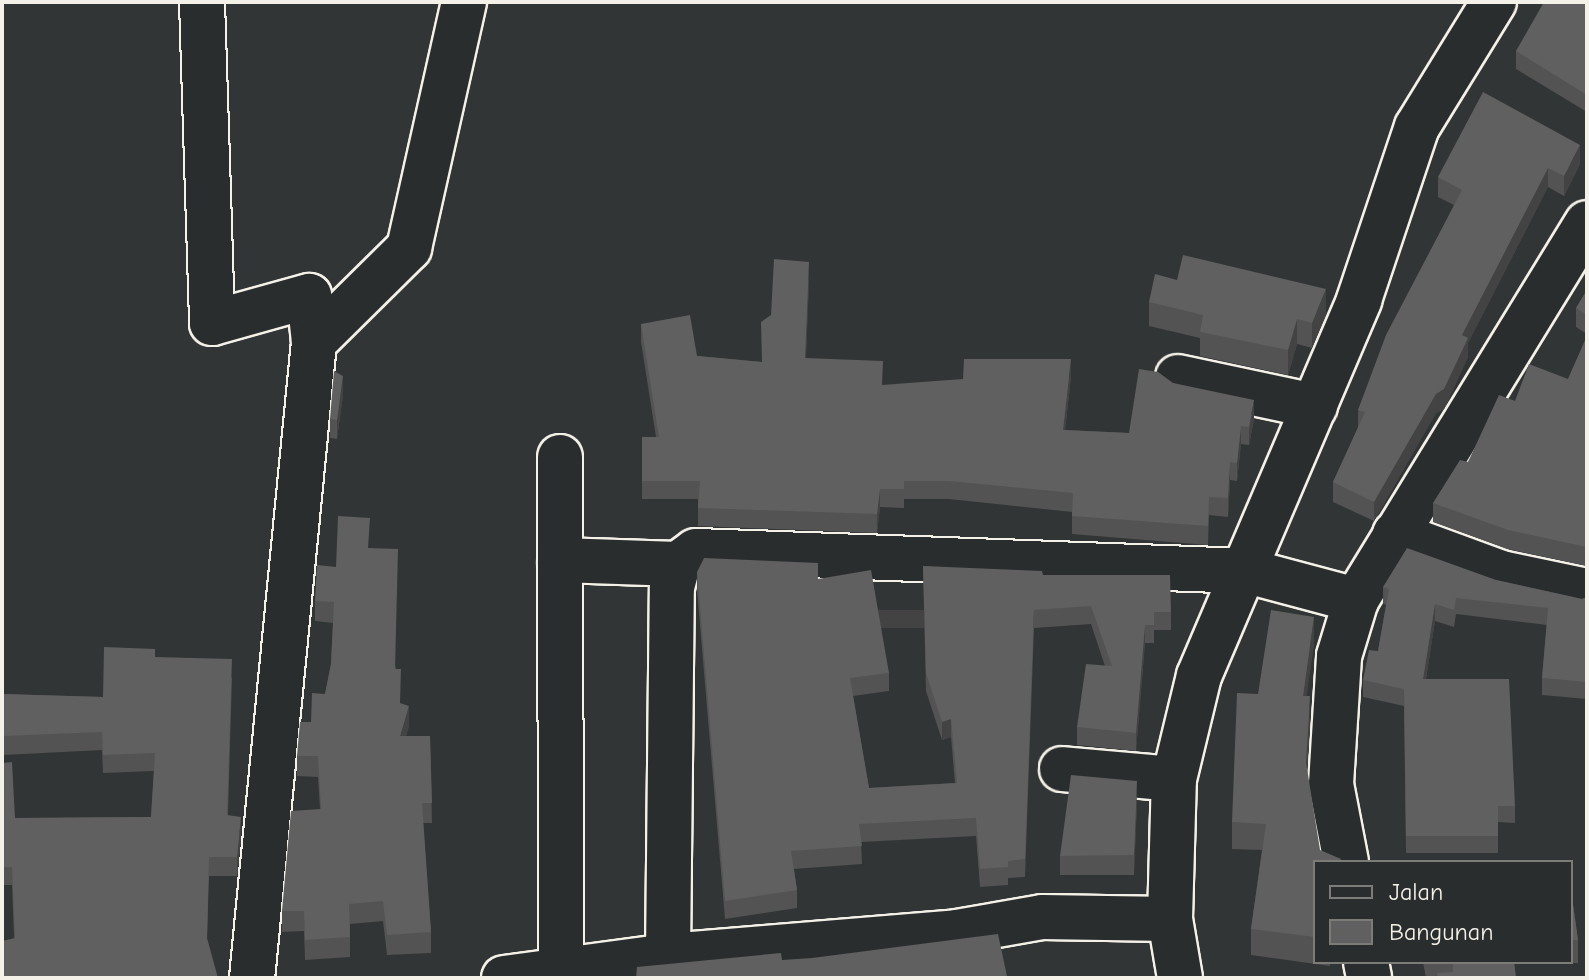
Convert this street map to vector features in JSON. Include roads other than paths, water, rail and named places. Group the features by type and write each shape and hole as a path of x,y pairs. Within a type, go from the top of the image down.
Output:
{"street":[{"path":"202,2 212,323 309,296 314,342 252,978"},
{"path":"314,342 409,248 464,2"},
{"path":"1180,978 1170,919 1174,779 1199,676 1280,578 1315,406 1359,300 1417,127 1494,2"},
{"path":"1346,860 1331,784 1339,656 1356,600 1395,534 1580,247"},
{"path":"1178,377 1315,406"},
{"path":"560,457 561,970"},
{"path":"1395,534 1501,573 1587,591"},
{"path":"560,560 678,564 696,551 715,550 1280,578 1356,600"},
{"path":"668,956 672,587 678,564"},
{"path":"1062,769 1174,779"},
{"path":"504,978 668,956 957,932 1042,917 1170,919"}]}
